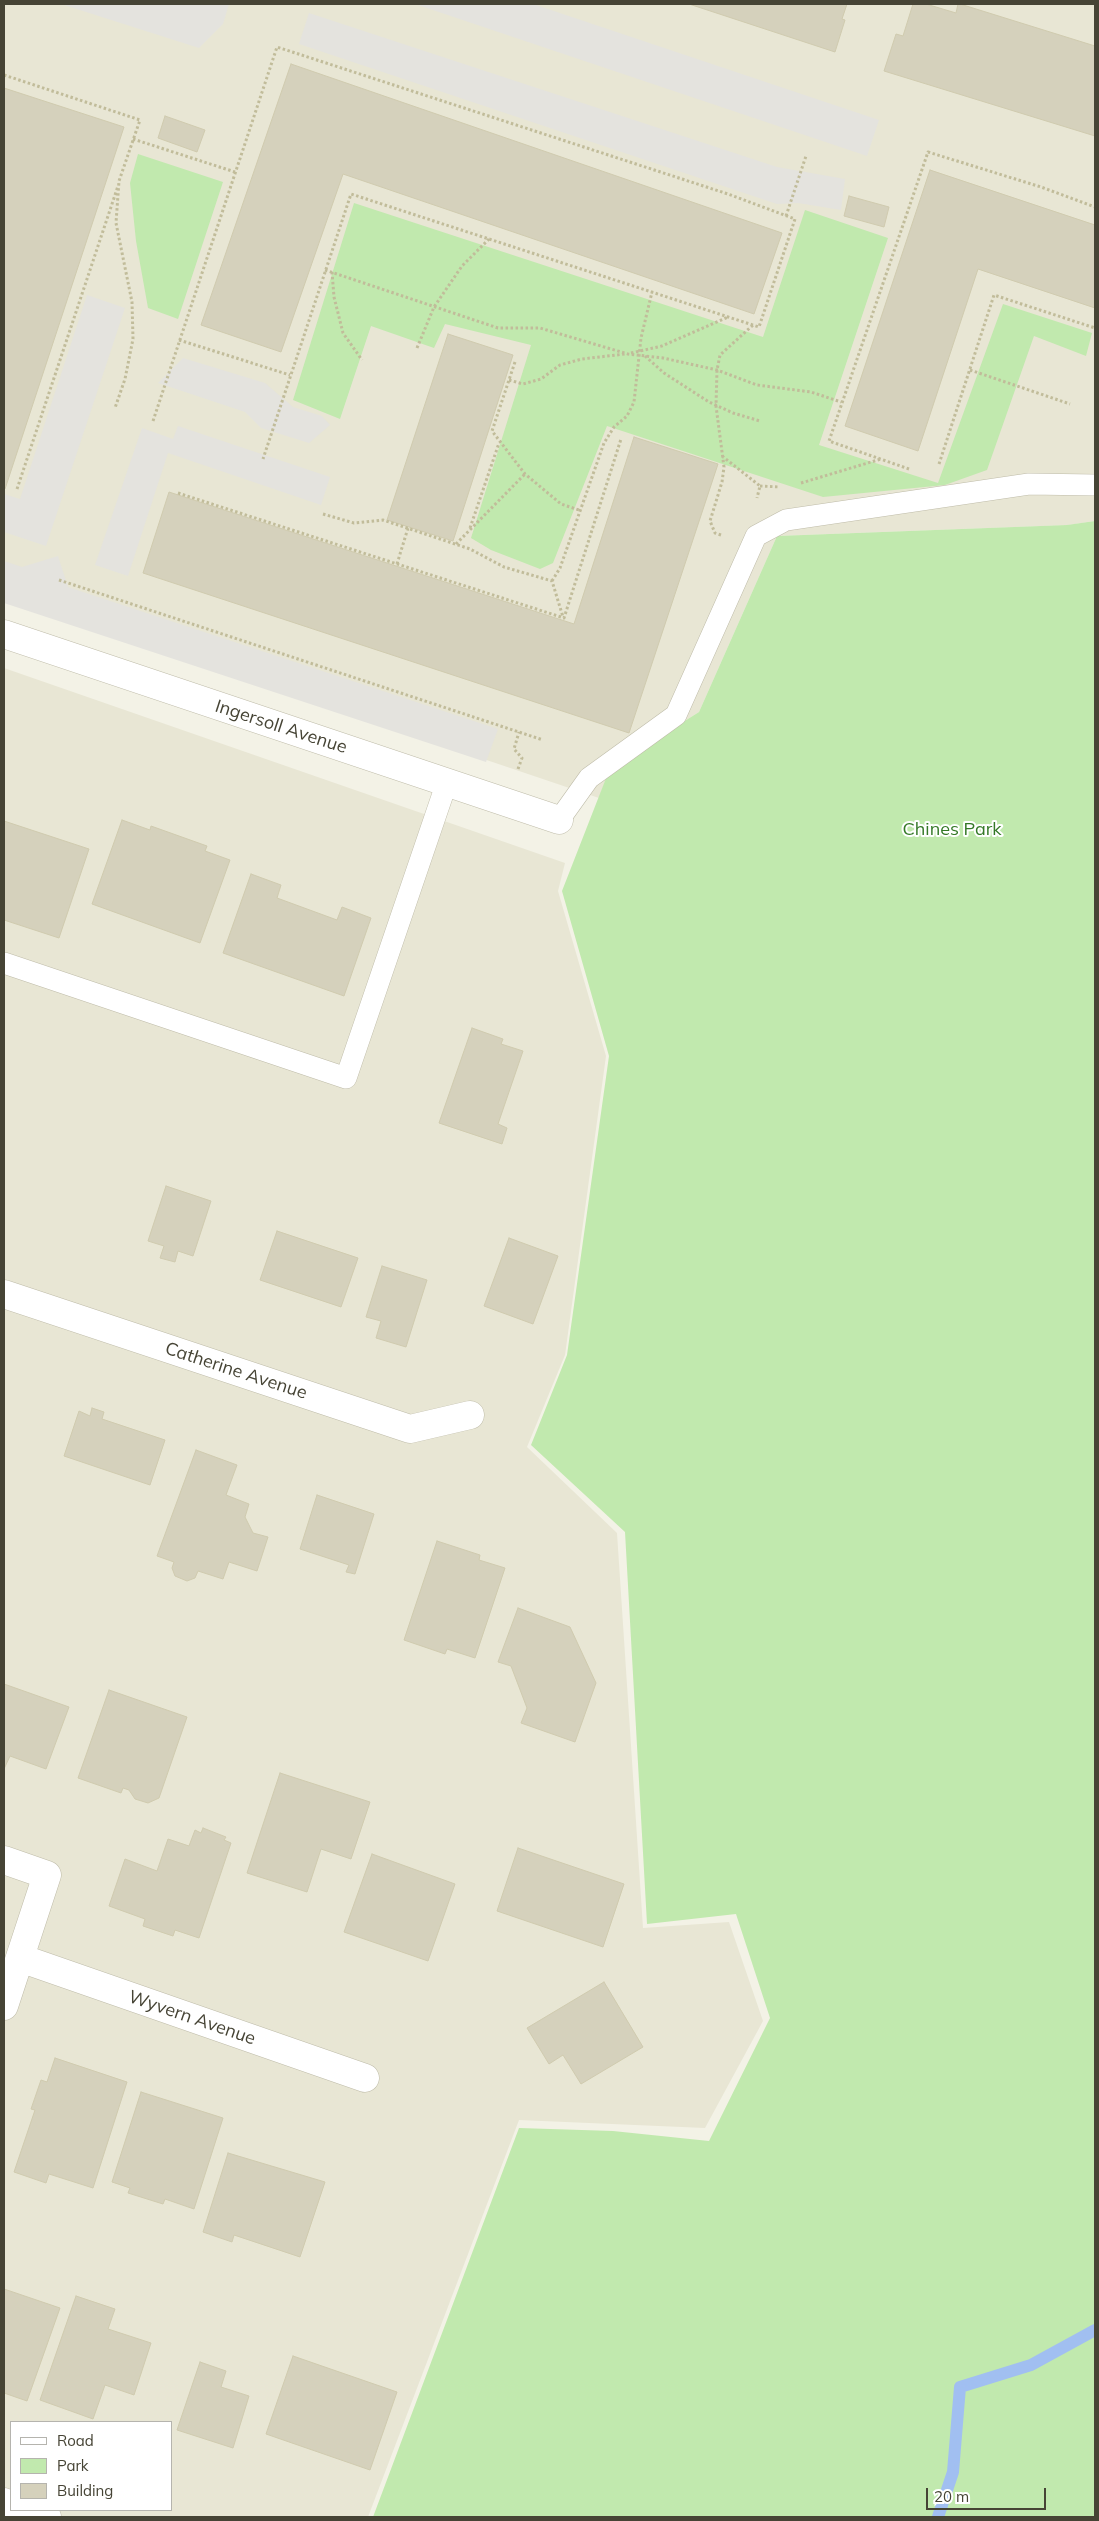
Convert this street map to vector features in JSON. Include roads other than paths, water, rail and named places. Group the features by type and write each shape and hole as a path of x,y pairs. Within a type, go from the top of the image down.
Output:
{"street":[{"name":"Ingersoll Avenue","path":"4,634 559,820"},
{"name":"Catherine Avenue","path":"4,1294 410,1429 470,1415"},
{"path":"4,1860 47,1875 4,2006"},
{"name":"Wyvern Avenue","path":"20,1958 365,2078"},
{"path":"29,2511 47,2517"}],"lane":[{"path":"559,820 589,778 676,715 747,543 756,536 786,520 1029,484 1095,485"},
{"path":"4,963 346,1078 447,782"}],"waterway":[{"path":"938,2517 953,2472 960,2387 1031,2365 1095,2330"}],"park label":[{"name":"Chines Park","path":"952,830"}]}
